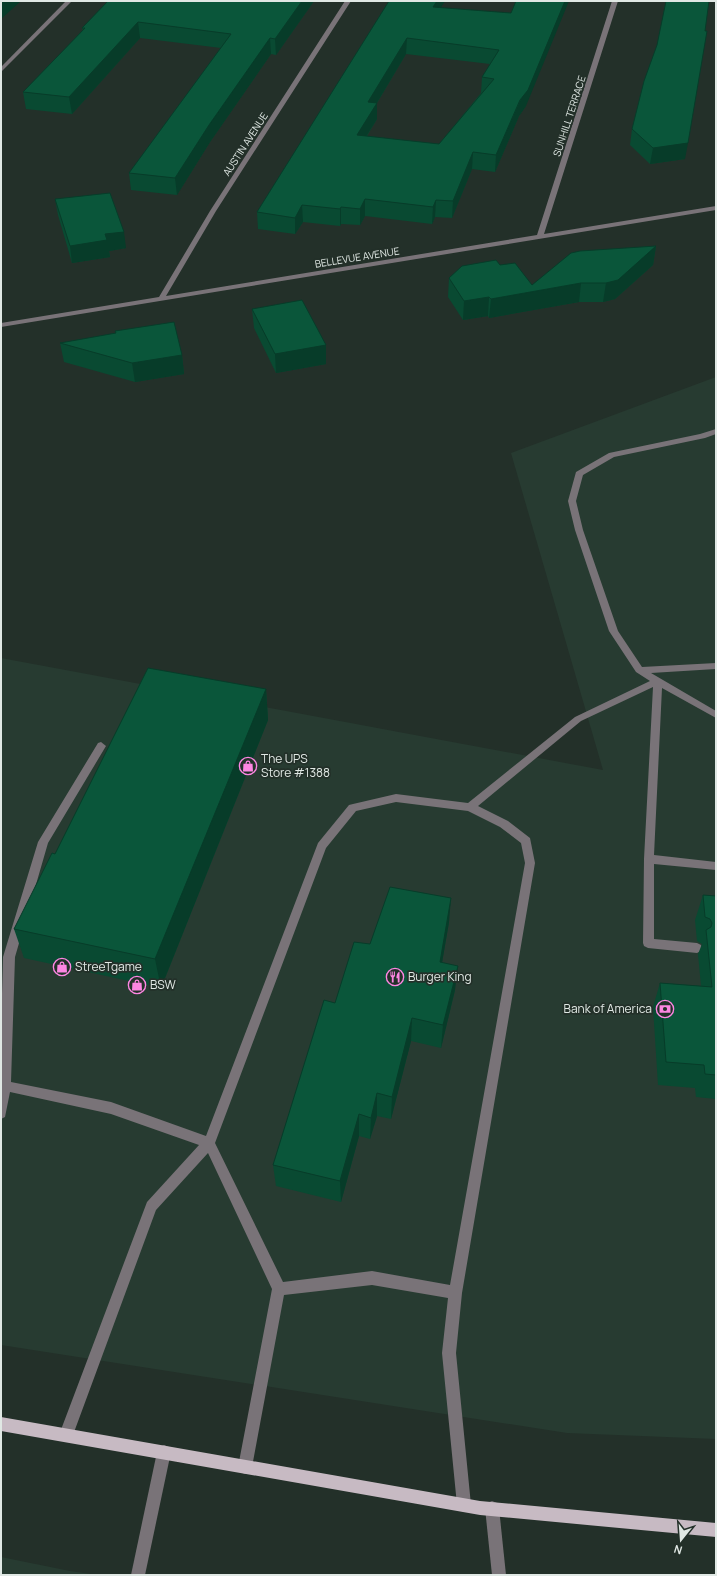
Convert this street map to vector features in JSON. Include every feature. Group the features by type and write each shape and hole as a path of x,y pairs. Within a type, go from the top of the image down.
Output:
{"main road":[{"path":"1,1424 464,1505 716,1530"}],"street":[{"path":"1,70 69,1"},
{"name":"AUSTIN AVENUE","path":"161,299 213,211 348,1"},
{"name":"SUNHILL TERRACE","path":"540,236 615,1"},
{"name":"BELLEVUE AVENUE","path":"1,325 716,208"},
{"path":"716,431 702,436 612,455 579,474 572,501 580,530 614,631 639,670 716,715"},
{"path":"639,670 716,666"},
{"path":"470,807 578,718 658,681"},
{"path":"658,681 649,859 648,943 697,948"},
{"path":"1,1113 6,1086 9,957 43,842 101,746"},
{"path":"66,1435 152,1206 208,1143 322,846 353,808 396,798 470,807 504,824 526,841 530,863 455,1292 449,1353 464,1505"},
{"path":"649,859 716,866"},
{"path":"6,1086 111,1108 208,1143 279,1289 245,1467"},
{"path":"279,1289 372,1278 455,1292"},
{"path":"138,1575 164,1452"},
{"path":"492,1508 499,1575"}],"shaded area":[{"path":"716,377 716,1439 567,1433 1,1345 1,658 603,770 511,453"},
{"path":"1,1557 70,1571 98,1575 1,1575"}],"building":[{"path":"108,1 302,1 275,39 270,38 209,125 175,178 129,173 231,34 138,22 69,97 23,92 85,28 82,28"},
{"path":"389,1 437,1 433,7 511,13 516,1 565,1 528,90 520,100 496,155 473,152 453,201 436,200 433,207 365,199 360,209 341,207 340,209 302,205 295,218 257,212","holes":["407,38 499,50 482,77 494,79 439,144 357,135 377,103 368,102"]},
{"path":"666,1 709,1 705,31 707,31 688,143 653,148 632,129 644,81 657,45"},
{"path":"110,193 124,232 105,234 107,240 70,246 55,199"},
{"path":"656,246 618,280 606,283 581,283 491,299 489,297 464,301 449,278 462,266 496,260 500,265 515,263 532,285 571,253 580,251"},
{"path":"302,300 326,345 275,354 252,309"},
{"path":"174,322 182,355 132,363 60,343 116,333 115,331"},
{"path":"148,668 266,689 155,959 14,929 52,853 55,854"},
{"path":"390,887 451,898 440,962 458,966 443,1025 412,1018 392,1097 377,1093 371,1118 359,1114 340,1181 273,1165 324,1000 335,1003 354,942 370,944"},
{"path":"703,895 716,896 716,1075 705,1074 704,1065 666,1062 660,983 712,987 706,930 711,927 712,923 710,919 705,917"}],"place":[{"name":"The UPS Store #1388","path":"248,766"},
{"name":"StreeTgame","path":"62,967"},
{"name":"Burger King","path":"395,977"},
{"name":"BSW","path":"137,985"},
{"name":"Bank of America","path":"665,1009"}]}
